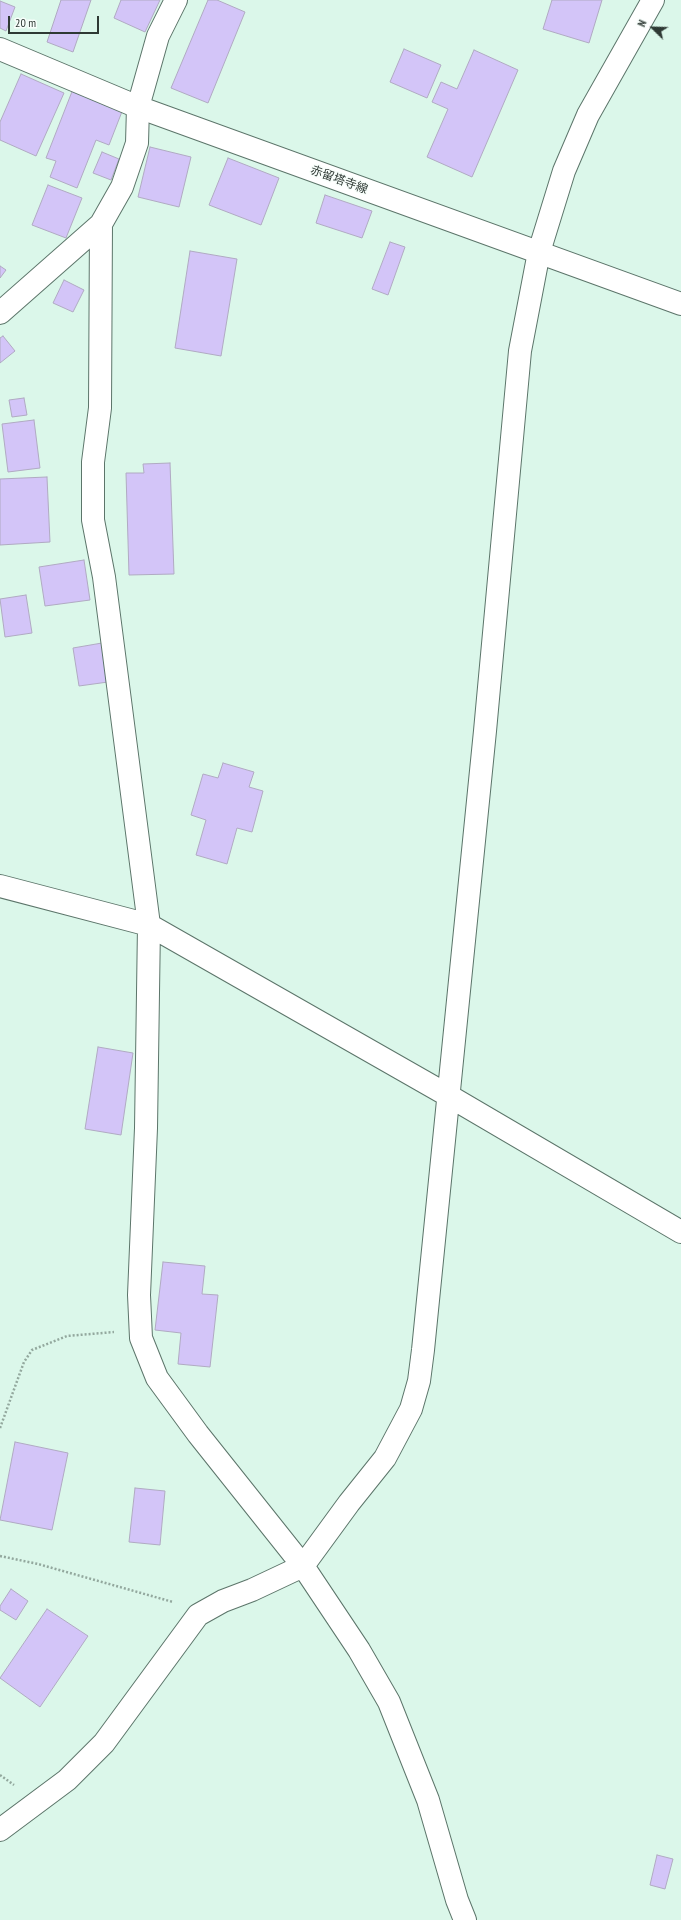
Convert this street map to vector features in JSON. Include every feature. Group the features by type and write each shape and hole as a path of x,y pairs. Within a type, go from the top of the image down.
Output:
{"street":[{"path":"0,313 101,224 122,187 137,143 138,106 158,36 176,0"},
{"path":"0,1830 67,1780 104,1743 198,1615 223,1601 252,1590 303,1566 349,1503 385,1458 411,1409 419,1381 423,1350 449,1096 520,351 539,252 564,171 588,115 653,0"},
{"name":"赤留塔寺線","path":"0,49 138,106 681,304"},
{"path":"101,224 100,408 93,462 93,520 104,577 149,925 146,1128 139,1295 140,1338 157,1378 198,1434 303,1566 359,1650 389,1702 428,1800 457,1900 465,1920"},
{"path":"0,886 149,925 449,1096 681,1232"}],"path":[{"path":"0,1428 24,1362 32,1350 67,1336 140,1329"},
{"path":"0,1556 38,1564 174,1603"}],"building":[{"path":"61,0 91,0 73,52 47,42"},
{"path":"121,0 160,0 145,32 114,18"},
{"path":"208,0 217,0 245,12 208,103 171,88"},
{"path":"552,0 602,0 589,43 543,29"},
{"path":"0,1 15,7 6,31 0,28"},
{"path":"404,49 441,65 427,98 390,82"},
{"path":"474,50 518,70 472,177 427,157 448,109 432,102 441,82 457,89"},
{"path":"21,74 64,93 36,156 0,140 0,122"},
{"path":"73,89 123,109 109,145 96,140 77,188 50,177 56,161 46,158"},
{"path":"150,147 191,157 179,207 138,197"},
{"path":"102,152 119,159 111,180 93,173"},
{"path":"228,158 279,178 261,225 209,205"},
{"path":"48,185 82,198 66,238 32,225"},
{"path":"325,195 372,211 362,238 316,223"},
{"path":"390,242 405,247 388,295 372,289"},
{"path":"190,251 237,259 221,356 175,348"},
{"path":"0,266 6,270 0,278"},
{"path":"64,280 84,290 73,312 53,303"},
{"path":"3,336 15,351 0,363 0,338"},
{"path":"24,398 27,415 12,417 9,400"},
{"path":"34,420 40,468 8,472 2,424"},
{"path":"170,463 174,574 129,575 126,473 144,473 143,464"},
{"path":"47,477 50,542 0,545 0,479"},
{"path":"84,560 90,600 45,606 39,567"},
{"path":"26,595 32,633 5,637 0,599"},
{"path":"102,643 108,682 79,686 73,648"},
{"path":"223,763 254,772 249,787 263,791 252,832 237,828 227,864 196,855 206,820 191,815 203,774 218,778"},
{"path":"98,1047 133,1053 121,1135 85,1129"},
{"path":"163,1262 205,1266 202,1294 218,1295 210,1367 178,1364 181,1333 155,1330"},
{"path":"15,1442 68,1453 52,1530 0,1520"},
{"path":"135,1488 165,1491 160,1545 129,1542"},
{"path":"11,1589 28,1601 16,1620 0,1610 0,1606"},
{"path":"47,1609 88,1636 40,1707 0,1678"},
{"path":"657,1855 673,1859 665,1889 650,1885"}]}
